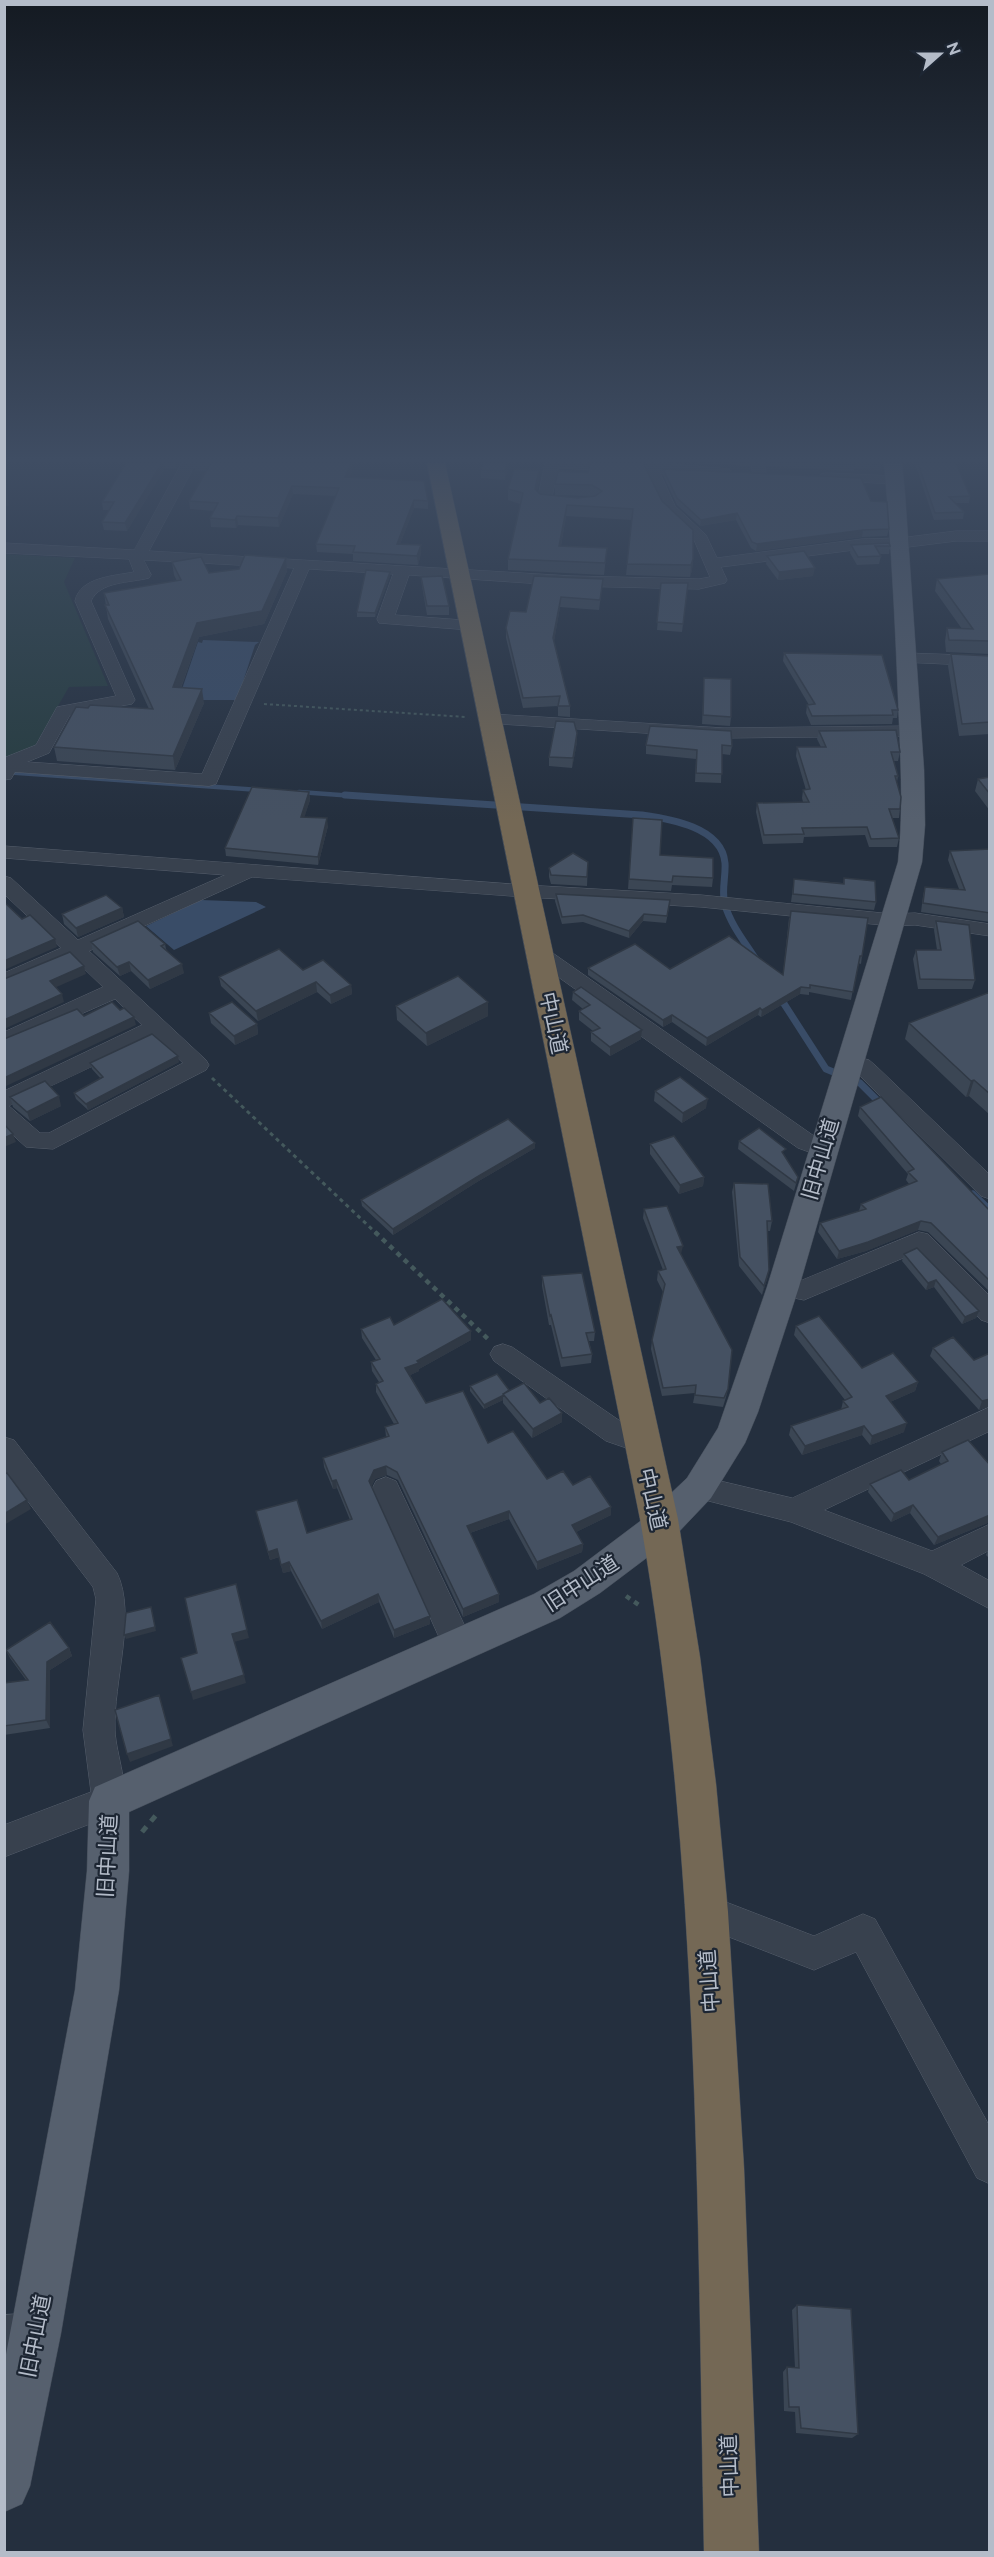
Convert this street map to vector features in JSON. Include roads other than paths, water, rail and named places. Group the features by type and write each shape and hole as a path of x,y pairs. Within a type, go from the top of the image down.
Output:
{"highway":[{"name":"中山道","path":"461,582 660,1527 678,1640 699,1821 717,2081 732,2553"}],"main road":[{"name":"旧中山道","path":"4,2486 20,2334 97,1990 108,1871 110,1801 547,1606 587,1582 660,1527 699,1488 733,1433 783,1287 910,862 913,843 914,790 902,582"}],"street":[{"path":"6,770 13,761 43,748 63,711 126,700 83,601 84,596 100,584 108,582"},
{"path":"6,770 208,780 295,582"},
{"path":"398,582 385,619 470,625"},
{"path":"655,582 707,582"},
{"path":"907,658 990,661"},
{"path":"490,719 724,734 910,731"},
{"path":"4,852 525,891 701,901 892,920 915,919 990,930"},
{"path":"4,981 226,882 249,869"},
{"path":"4,882 198,1065 53,1141 34,1141 4,1113"},
{"path":"540,954 806,1142 823,1149"},
{"path":"4,1041 118,989"},
{"path":"4,1100 158,1026"},
{"path":"847,1072 861,1065 990,1190"},
{"path":"783,1287 804,1290 919,1241 990,1313"},
{"path":"503,1354 616,1433 641,1442"},
{"path":"794,1511 990,1418"},
{"path":"4,1448 107,1582 111,1599 106,1627 99,1730 110,1801 4,1841"},
{"path":"699,1488 794,1511 934,1565 990,1596"},
{"path":"386,1489 459,1647"},
{"path":"934,1565 990,1536"},
{"path":"705,1911 814,1953 863,1931 990,2164"}],"water":[{"path":"203,640 259,642 255,645 237,700 193,700 180,695 198,642 202,643"},
{"path":"201,900 256,902 266,907 174,950 146,926"}],"waterway":[{"path":"4,772 260,790"},
{"path":"299,792 368,797"},
{"path":"345,795 642,815 680,822 693,827 715,841 722,851 725,863 723,894 725,905 734,926 755,958"},
{"path":"779,996 826,1069 860,1083 883,1106"},
{"path":"973,1194 990,1210"}]}
